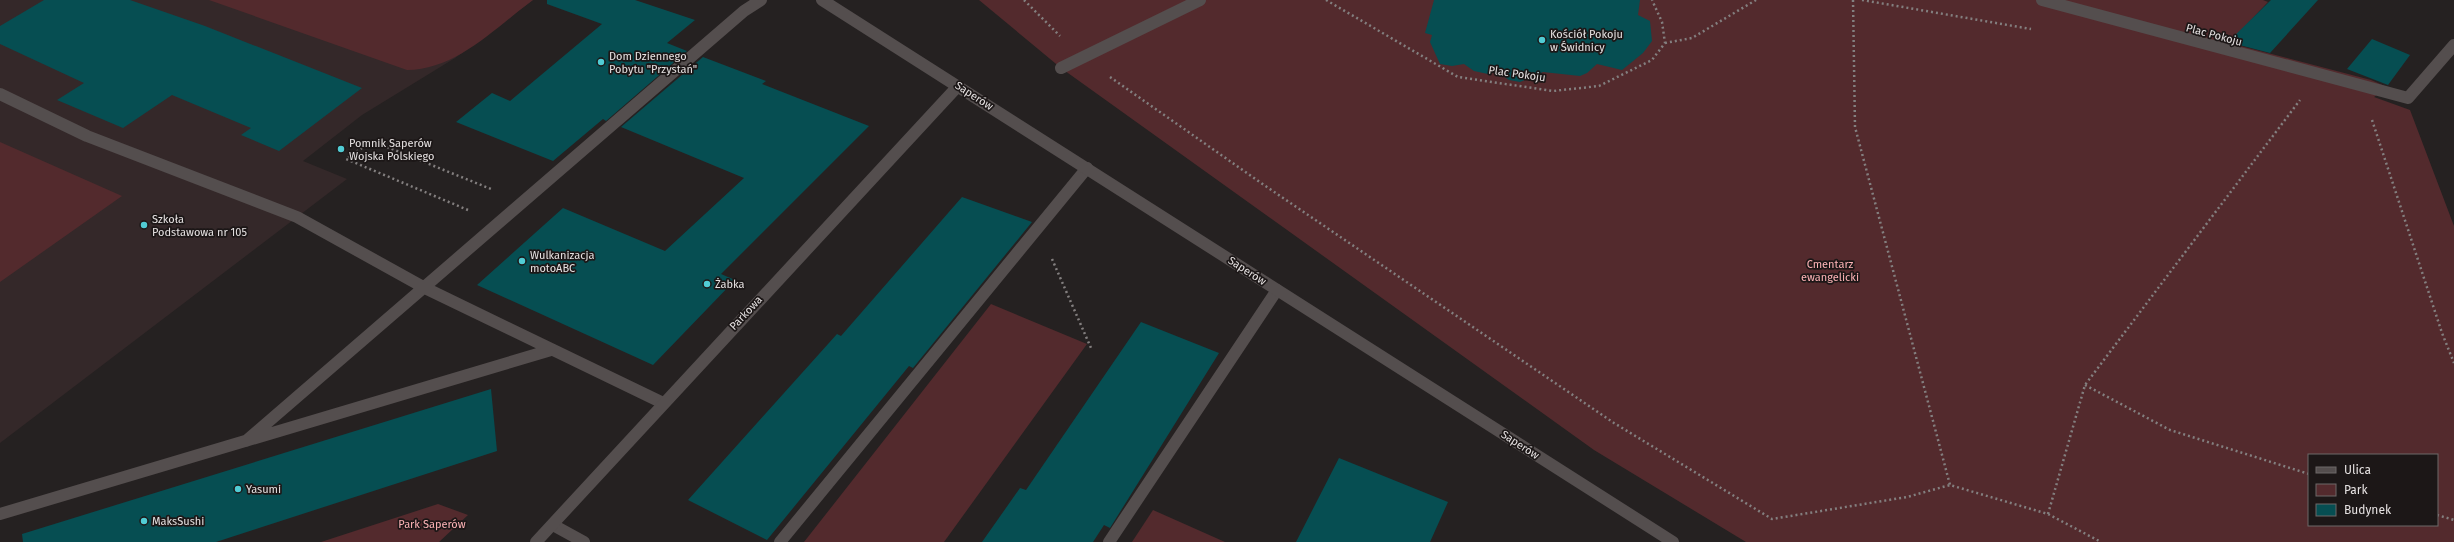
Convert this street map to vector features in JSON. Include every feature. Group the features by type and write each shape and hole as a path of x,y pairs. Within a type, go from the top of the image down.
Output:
{"street":[{"path":"246,440 426,288 744,11 761,0"},
{"name":"Saperów","path":"822,0 1673,542"},
{"path":"1061,68 1200,0"},
{"name":"Plac Pokoju","path":"2042,0 2380,92 2408,98 2454,45"},
{"name":"Parkowa","path":"536,542 663,403 958,86"},
{"path":"0,94 87,136 297,218 426,288 551,350 663,403"},
{"path":"780,542 1087,168"},
{"path":"1109,542 1277,290"},
{"path":"0,514 551,350"},
{"path":"553,525 584,542"}],"path":[{"path":"1024,0 1082,57 1264,185 1614,423 1772,518 1907,497 1950,485 2048,514 2102,542"},
{"name":"Plac Pokoju","path":"1326,0 1458,77 1553,91 1599,86 1652,60 1665,43"},
{"path":"1652,0 1662,22 1665,43 1692,38 1756,0"},
{"path":"1853,0 1855,127 1950,485"},
{"path":"2048,514 2085,385 2288,113 2303,96"},
{"path":"2370,117 2442,333 2454,363"},
{"path":"372,141 506,195 499,210 482,216 346,159 372,141"},
{"path":"499,210 505,219"},
{"path":"1038,228 1091,348"},
{"path":"2085,385 2170,430 2308,474"},
{"path":"2438,515 2454,520"}],"shaded area":[{"name":"Szkoła Podstawowa nr 105","path":"0,0 533,0 455,58 362,115 303,161 347,179 0,443"}],"green space":[{"path":"209,0 533,0 474,46 458,55 442,63 425,68 407,70"},
{"name":"Cmentarz ewangelicki","path":"979,0 2263,0 2268,2 2229,43 2371,80 2387,87 2374,97 2410,110 2454,226 2454,542 1746,542 1594,450 1061,68"},
{"path":"0,142 122,196 0,282"},
{"path":"991,304 1087,344 944,542 804,542"},
{"name":"Park Saperów","path":"438,504 468,515 439,542 321,542"},
{"path":"1153,510 1225,542 1132,542"}],"building":[{"path":"44,0 130,0 205,26 362,88 279,151 241,135 251,128 172,95 123,128 57,100 84,83 0,44 0,26"},
{"path":"547,0 635,0 695,20 667,43 687,51 606,121 603,119 553,161 456,122 492,93 510,101 602,24 547,4"},
{"name":"Kościół Pokoju w Świdnicy","path":"1434,0 1640,0 1638,15 1650,21 1652,41 1643,53 1622,70 1597,64 1587,73 1580,76 1543,72 1520,82 1509,80 1497,72 1488,74 1474,71 1464,64 1452,66 1440,64 1430,42 1432,35 1425,33"},
{"path":"2271,0 2318,0 2270,53 2228,42"},
{"path":"2372,39 2410,55 2388,85 2347,69"},
{"path":"703,57 766,81 762,84 869,126 721,274 735,280 653,365 477,285 563,208 665,251 744,178 621,127"},
{"path":"962,197 1032,222 913,368 909,366 767,540 688,500 837,334 841,336"},
{"path":"1141,322 1219,353 1110,528 1104,525 1093,542 982,542 1020,488 1026,490"},
{"path":"491,389 497,451 216,542 23,542 22,534"},
{"path":"1339,458 1448,502 1430,542 1296,542"}],"place":[{"name":"Kościół Pokoju w Świdnicy","path":"1542,40"},
{"name":"Dom Dziennego Pobytu \"Przystań\"","path":"601,62"},
{"name":"Pomnik Saperów Wojska Polskiego","path":"341,149"},
{"name":"Szkoła Podstawowa nr 105","path":"144,225"},
{"name":"Wulkanizacja motoABC","path":"522,261"},
{"name":"Żabka","path":"707,284"},
{"name":"Yasumi","path":"238,489"},
{"name":"MaksSushi","path":"144,521"}]}
